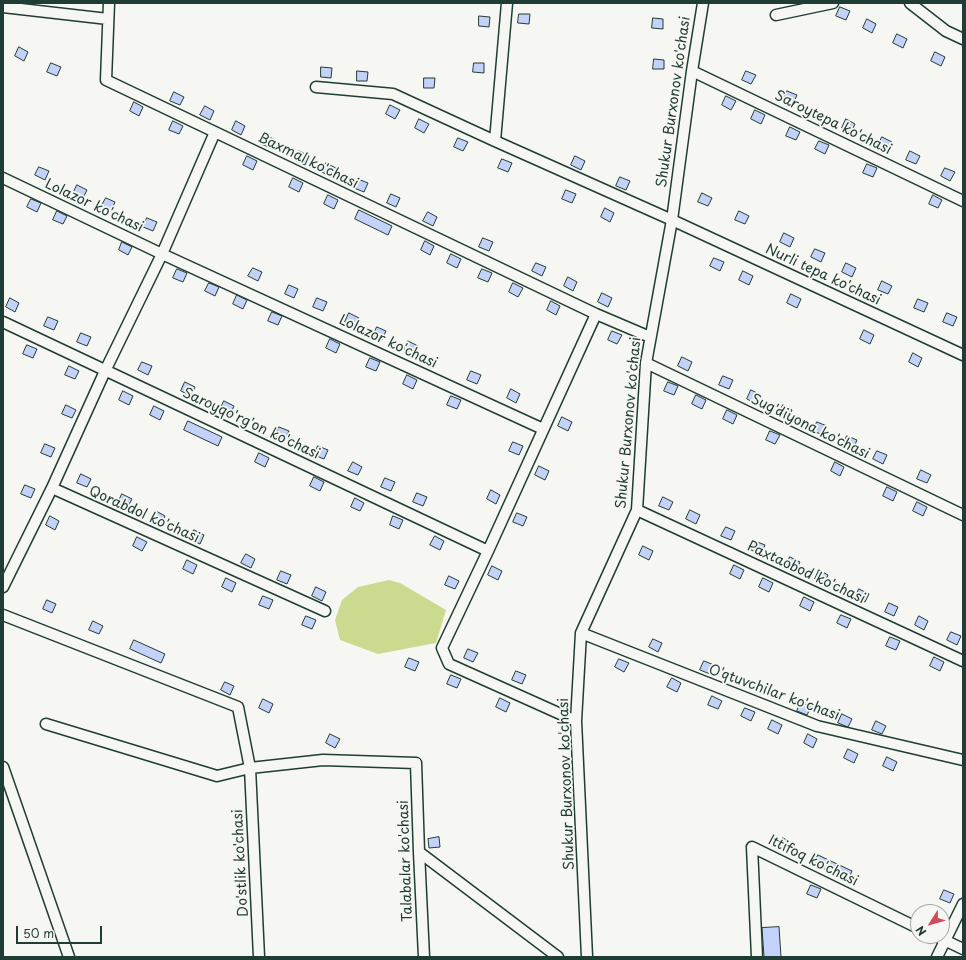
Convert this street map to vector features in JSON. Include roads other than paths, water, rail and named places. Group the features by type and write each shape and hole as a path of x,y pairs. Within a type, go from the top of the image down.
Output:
{"street":[{"path":"3,7 108,18 109,3"},
{"path":"494,142 507,3"},
{"name":"Shukur Burxonov ko'chasi","path":"588,957 576,722 581,633 637,510 646,363 672,220 692,71 703,3"},
{"path":"776,15 833,3"},
{"path":"910,3 946,31 963,40"},
{"name":"Baxmal ko'chasi","path":"108,18 106,80 596,314 650,337"},
{"name":"Saroytepa ko'chasi","path":"692,71 963,201"},
{"name":"Nurli tepa ko'chasi","path":"316,87 393,94 494,142 672,220 963,355"},
{"path":"3,587 52,488 162,254 215,132"},
{"name":"Lolazor ko'chasi","path":"3,178 162,254 543,429"},
{"path":"576,722 449,664 442,648 596,314"},
{"name":"Saroyqo'rg'on ko'chasi","path":"3,322 488,551"},
{"name":"Sug'diyona ko'chasi","path":"646,363 963,515"},
{"name":"Qorabdol ko'chasi","path":"52,488 325,611"},
{"name":"Paxtaobod ko'chasi","path":"637,510 963,661"},
{"name":"Do'stlik ko'chasi","path":"3,615 238,707 250,768 259,957"},
{"name":"O'qtuvchilar ko'chasi","path":"581,633 816,726 963,760"},
{"path":"46,724 216,776 250,768"},
{"name":"Talabalar ko'chasi","path":"250,768 324,760 416,763 424,957"},
{"path":"3,767 69,957"},
{"name":"Ittifoq ko'chasi","path":"757,957 752,847 910,924"},
{"path":"419,852 558,957"},
{"path":"950,931 963,904"},
{"path":"950,943 963,949"},
{"path":"937,957 944,944"}]}
